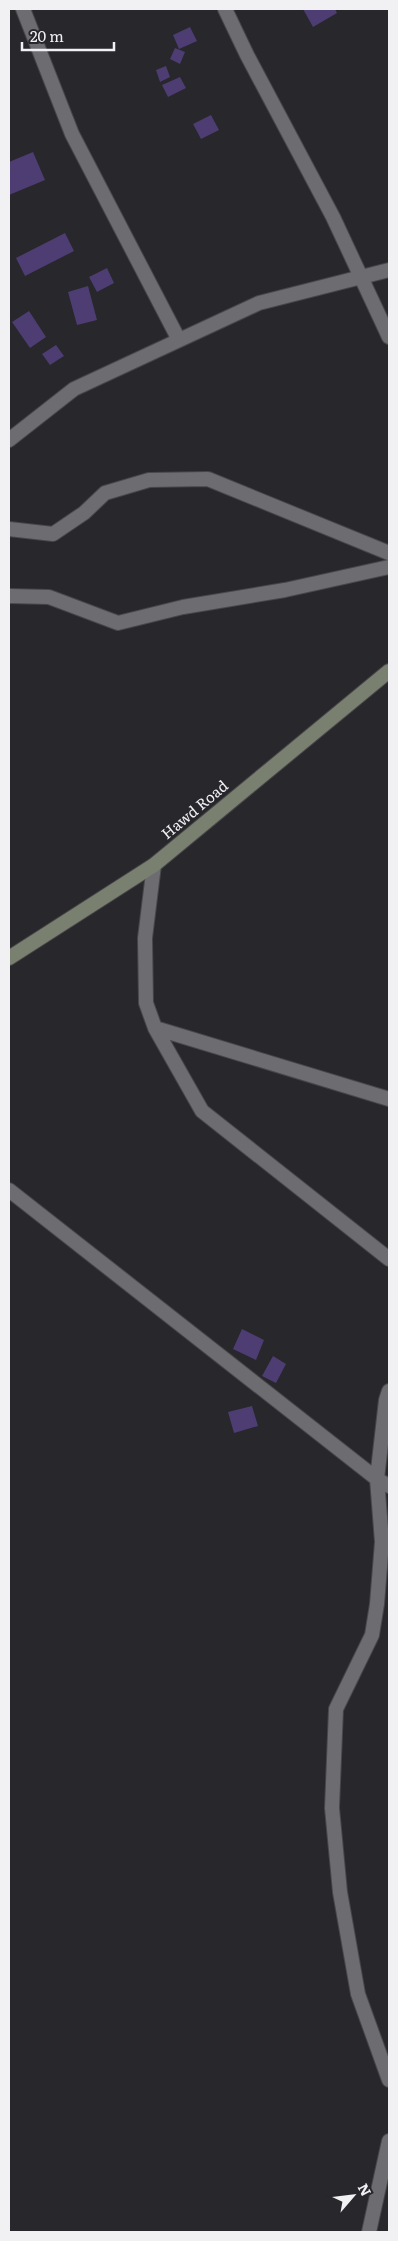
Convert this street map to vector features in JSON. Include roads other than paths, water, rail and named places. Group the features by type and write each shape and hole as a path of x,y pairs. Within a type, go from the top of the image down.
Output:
{"main road":[{"name":"Hawd Road","path":"9,958 154,865 389,671"}],"street":[{"path":"23,9 72,134 179,340"},
{"path":"225,9 247,55 333,217 389,337"},
{"path":"9,440 74,389 259,303 389,270"},
{"path":"9,529 52,534 84,513 105,493 149,480 208,478 389,552"},
{"path":"9,596 49,597 118,622 183,607 285,590 389,567"},
{"path":"154,865 145,938 146,1003 155,1028 202,1111 389,1259"},
{"path":"155,1028 389,1099"},
{"path":"9,1190 383,1482"},
{"path":"389,1391 386,1400 382,1542 377,1604 372,1636 336,1709 332,1808 340,1892 358,1994 389,2080"},
{"path":"369,2232 389,2141"}]}
